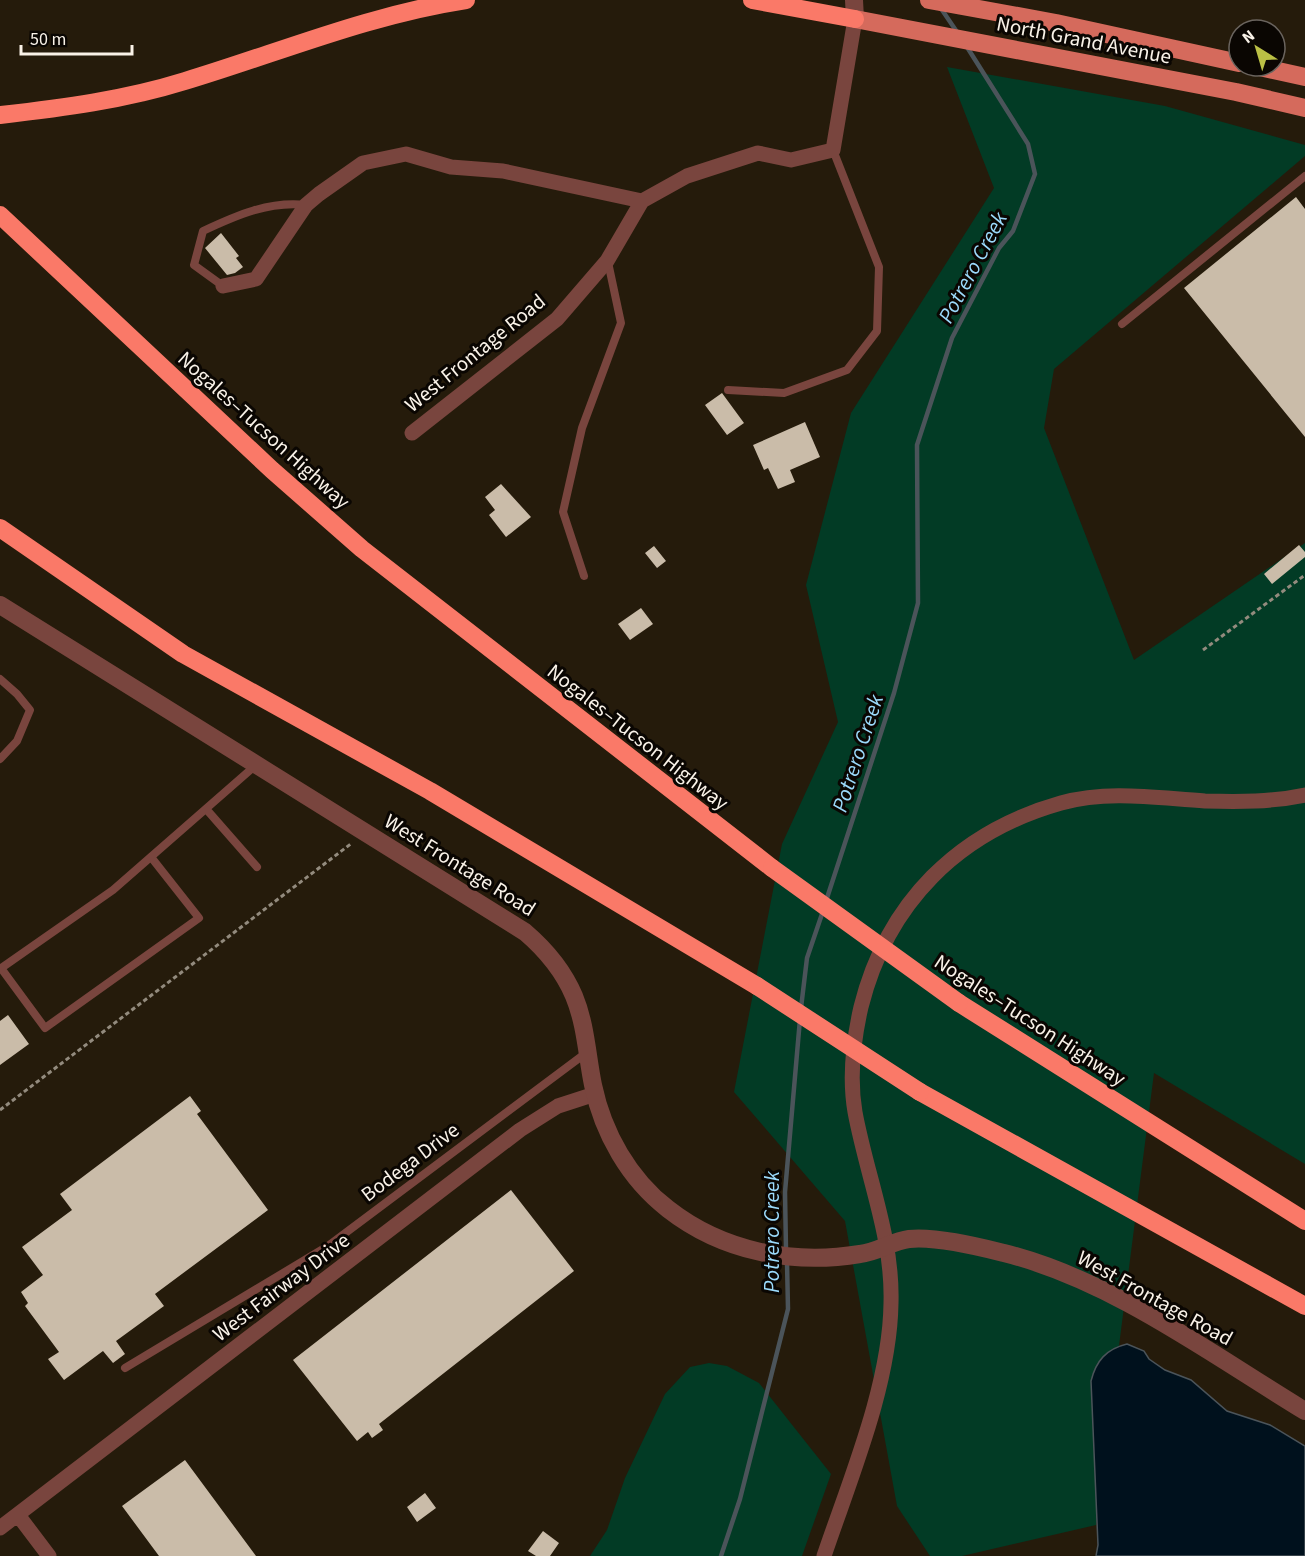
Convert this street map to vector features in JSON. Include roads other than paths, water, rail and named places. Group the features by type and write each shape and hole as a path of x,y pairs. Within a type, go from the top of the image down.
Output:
{"highway":[{"path":"0,114 86,105 183,82 310,39 395,14 466,0"},
{"path":"752,0 855,19"},
{"name":"Nogales–Tucson Highway","path":"0,215 272,470 362,549 772,868 959,1003 1305,1221"},
{"path":"0,528 183,654 430,790 757,986 920,1092 1305,1306"}],"main road":[{"name":"North Grand Avenue","path":"929,0 1227,60"},
{"name":"North Grand Avenue","path":"855,19 1236,92 1305,108"},
{"path":"1287,73 1305,77"}],"street":[{"path":"223,286 256,279 306,205 363,163 406,154 451,167 503,171 642,201 687,176 759,153 791,160 833,150 855,19 855,0"},
{"name":"West Frontage Road","path":"412,433 557,319 607,261 642,201"},
{"name":"West Frontage Road","path":"0,605 509,920 541,945 565,978 574,996 588,1052 595,1094 605,1125 619,1153 648,1191 679,1217 706,1234 756,1251 803,1257 862,1254 908,1239 959,1243 1054,1269 1101,1289 1305,1411"},
{"path":"824,1556 866,1433 888,1338 891,1306 888,1246 855,1112 852,1088 854,1040 866,987 889,932 907,905 951,859 1005,824 1064,802 1096,796 1128,794 1246,802 1305,795"},
{"name":"West Fairway Drive","path":"0,1528 520,1130 558,1106 595,1094"},
{"path":"18,1515 49,1556"}],"lane":[{"path":"728,390 784,393 847,370 877,331 879,267 833,150"},
{"path":"1122,324 1305,176"},
{"path":"223,286 194,265 203,231 257,209 287,203 306,205"},
{"path":"584,576 563,512 582,428 621,323 607,261"},
{"path":"0,679 17,693 30,710 17,741 0,759"},
{"path":"151,857 199,918 45,1028 1,969 113,890 257,764"},
{"path":"207,810 257,867"},
{"name":"Bodega Drive","path":"125,1368 328,1246 588,1052"}],"water":[{"path":"1127,1344 1144,1351 1149,1359 1165,1370 1191,1380 1227,1411 1270,1425 1305,1446 1305,1556 1096,1556 1098,1545 1091,1381 1103,1357 1113,1349"}],"waterway":[{"name":"Potrero Creek","path":"940,7 957,32"},
{"name":"Potrero Creek","path":"826,901 894,693 918,603 917,445 952,338 999,248 1013,231 1035,174 1028,144 967,47"},
{"name":"Potrero Creek","path":"801,1008 807,958 823,911"},
{"name":"Potrero Creek","path":"786,1250 785,1192 800,1019"},
{"name":"Potrero Creek","path":"721,1556 740,1499 788,1309 787,1262"}]}
